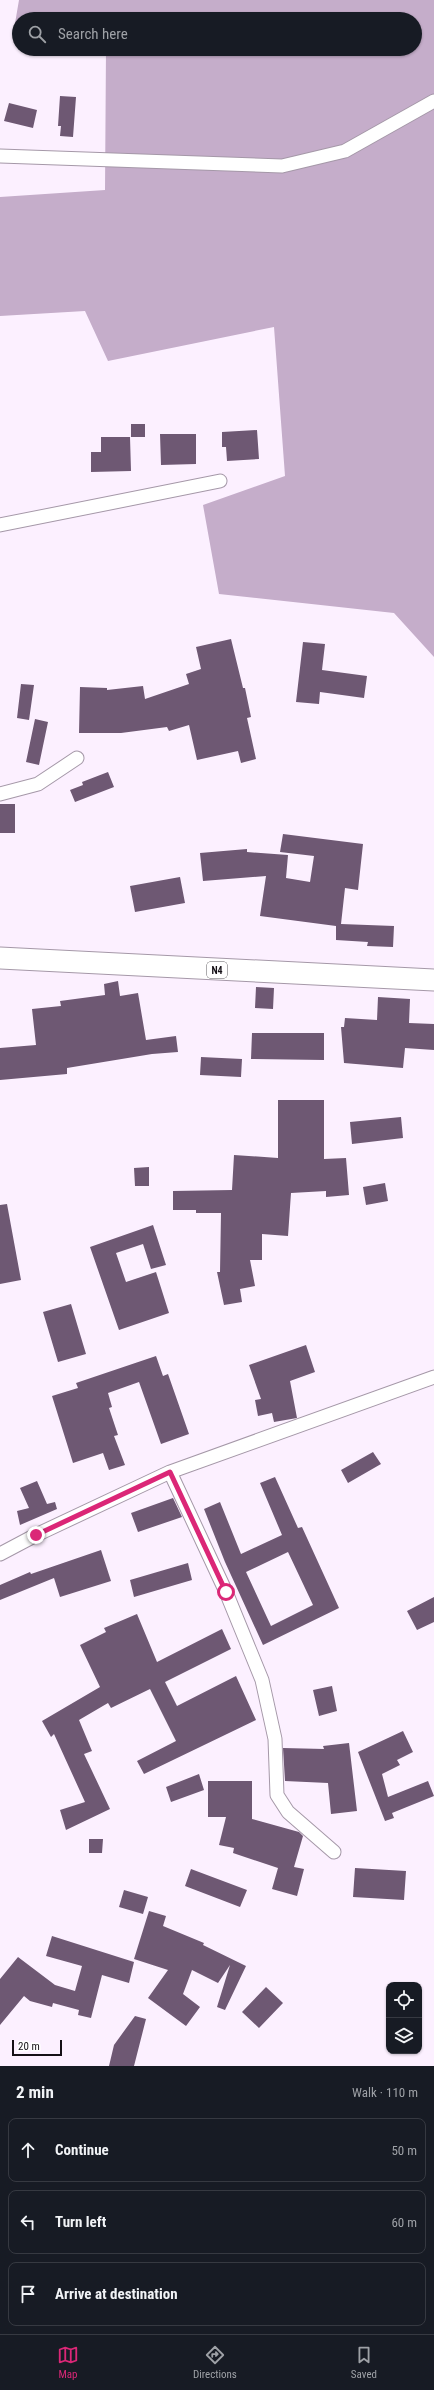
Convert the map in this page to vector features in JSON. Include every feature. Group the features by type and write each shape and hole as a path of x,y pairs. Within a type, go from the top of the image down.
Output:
{"highway":[{"name":"N4","path":"0,958 434,980"}],"street":[{"path":"0,156 282,166 345,151 434,101"},
{"path":"0,525 220,482"},
{"path":"0,794 38,784 77,758"},
{"path":"0,1554 36,1535 170,1472 434,1377"},
{"path":"170,1472 226,1592 262,1680 275,1739 277,1795 288,1812 334,1852"}],"shaded area":[{"path":"19,0 434,0 434,657 394,613 219,594 203,505 285,476 274,327 108,361 85,311 0,316 0,197 105,190 106,56 422,56 422,12 17,12"}],"building":[{"path":"60,96 76,97 73,137 60,136 61,126 58,126"},
{"path":"9,103 37,110 33,128 4,121"},
{"path":"131,424 145,424 145,437 131,437"},
{"path":"257,430 259,459 227,461 226,447 222,447 222,432"},
{"path":"160,434 196,434 196,464 161,465"},
{"path":"101,437 130,437 131,471 91,472 91,452 101,452"},
{"path":"231,639 243,688 245,688 251,717 247,718 256,759 241,763 238,751 197,760 189,725 169,731 167,727 121,733 79,733 80,687 107,688 107,690 143,686 145,699 189,684 186,674 201,669 196,647"},
{"path":"303,642 325,644 322,670 367,676 364,698 320,692 319,704 296,702"},
{"path":"21,684 34,685 29,720 17,718"},
{"path":"35,719 48,722 39,765 26,762"},
{"path":"108,772 114,787 75,802 70,790 83,785 82,782"},
{"path":"0,804 15,804 15,833 0,833"},
{"path":"283,834 363,844 358,890 345,888 341,924 394,926 393,947 367,946 368,942 336,940 336,926 260,916 266,876 203,881 200,853 247,849 247,852 288,855 286,878 310,882 314,856 280,852"},
{"path":"180,877 185,903 135,912 130,886"},
{"path":"118,981 120,996 138,993 146,1040 176,1036 178,1052 152,1054 67,1068 67,1074 0,1080 0,1048 36,1045 32,1009 61,1006 60,1001 105,995 104,984"},
{"path":"256,987 274,988 273,1009 255,1008"},
{"path":"378,997 410,999 409,1023 434,1024 434,1050 405,1048 403,1068 344,1063 341,1027 344,1027 345,1018 377,1020"},
{"path":"252,1033 324,1033 324,1060 251,1059"},
{"path":"201,1057 242,1059 241,1077 200,1075"},
{"path":"278,1100 324,1100 324,1159 346,1158 349,1195 326,1197 326,1191 291,1193 288,1236 262,1234 262,1260 250,1260 255,1286 240,1289 242,1302 224,1305 217,1272 220,1272 221,1213 196,1213 196,1210 173,1210 173,1191 232,1190 234,1155 278,1158"},
{"path":"401,1117 403,1138 352,1144 350,1122"},
{"path":"149,1167 149,1186 135,1186 134,1168"},
{"path":"385,1183 388,1201 366,1205 363,1187"},
{"path":"7,1204 21,1280 0,1284 0,1205"},
{"path":"153,1225 166,1265 151,1269 143,1244 116,1253 126,1282 156,1272 169,1313 119,1330 90,1247"},
{"path":"71,1304 86,1354 58,1362 43,1312"},
{"path":"306,1345 315,1372 290,1381 297,1418 274,1422 272,1413 258,1416 255,1400 261,1399 249,1365"},
{"path":"156,1356 163,1376 168,1374 189,1434 161,1444 139,1382 108,1393 112,1407 109,1408 118,1435 114,1436 125,1465 109,1470 103,1453 73,1463 52,1396 78,1388 76,1383"},
{"path":"373,1452 381,1464 348,1483 341,1470"},
{"path":"275,1477 298,1528 302,1527 339,1608 263,1645 225,1562 204,1509 220,1502 241,1554 282,1535 260,1483","holes":["288,1552 313,1605 271,1626 246,1572"]},
{"path":"37,1481 47,1504 55,1502 57,1509 20,1525 17,1511 29,1508 20,1488"},
{"path":"173,1498 182,1517 138,1532 131,1513"},
{"path":"101,1550 111,1581 60,1597 54,1578 0,1600 0,1585 30,1572 31,1574"},
{"path":"188,1563 192,1580 134,1597 130,1580"},
{"path":"434,1597 434,1622 417,1630 407,1611"},
{"path":"137,1614 157,1662 222,1629 231,1649 165,1682 177,1706 236,1676 256,1720 144,1774 137,1761 176,1741 150,1689 111,1708 108,1703 79,1720 92,1751 84,1754 110,1809 66,1830 60,1810 85,1802 54,1734 51,1737 42,1721 100,1687 80,1645 106,1632 104,1628"},
{"path":"332,1686 337,1711 319,1716 313,1690"},
{"path":"403,1731 413,1752 397,1760 400,1765 382,1774 388,1797 428,1781 434,1796 392,1813 394,1818 385,1821 358,1752"},
{"path":"349,1743 357,1811 331,1814 328,1783 285,1781 283,1748 324,1749 323,1746"},
{"path":"199,1774 204,1790 171,1802 166,1787"},
{"path":"208,1781 252,1781 252,1819 299,1832 303,1836 294,1867 304,1869 297,1896 272,1889 278,1868 233,1853 234,1848 219,1845 226,1817 208,1817"},
{"path":"89,1839 103,1839 102,1853 89,1853"},
{"path":"355,1868 406,1871 404,1900 353,1897"},
{"path":"191,1869 247,1890 240,1907 185,1886"},
{"path":"124,1890 148,1897 143,1914 119,1907"},
{"path":"149,1911 166,1916 163,1926 204,1943 203,1945 246,1966 225,2010 217,2007 230,1965 218,1983 192,1970 183,1994 200,2007 186,2026 148,1998 168,1970 134,1959"},
{"path":"52,1936 134,1962 129,1983 102,1975 91,2018 78,2015 79,2010 53,2003 52,2007 30,2001 24,1996 0,2025 0,1979 18,1957 55,1985 75,1991 82,1966 46,1956"},
{"path":"266,1987 283,2003 259,2028 242,2012"},
{"path":"135,2016 146,2019 134,2066 109,2066 114,2045"}],"route":[{"path":"36,1535 170,1472 226,1592"}]}
